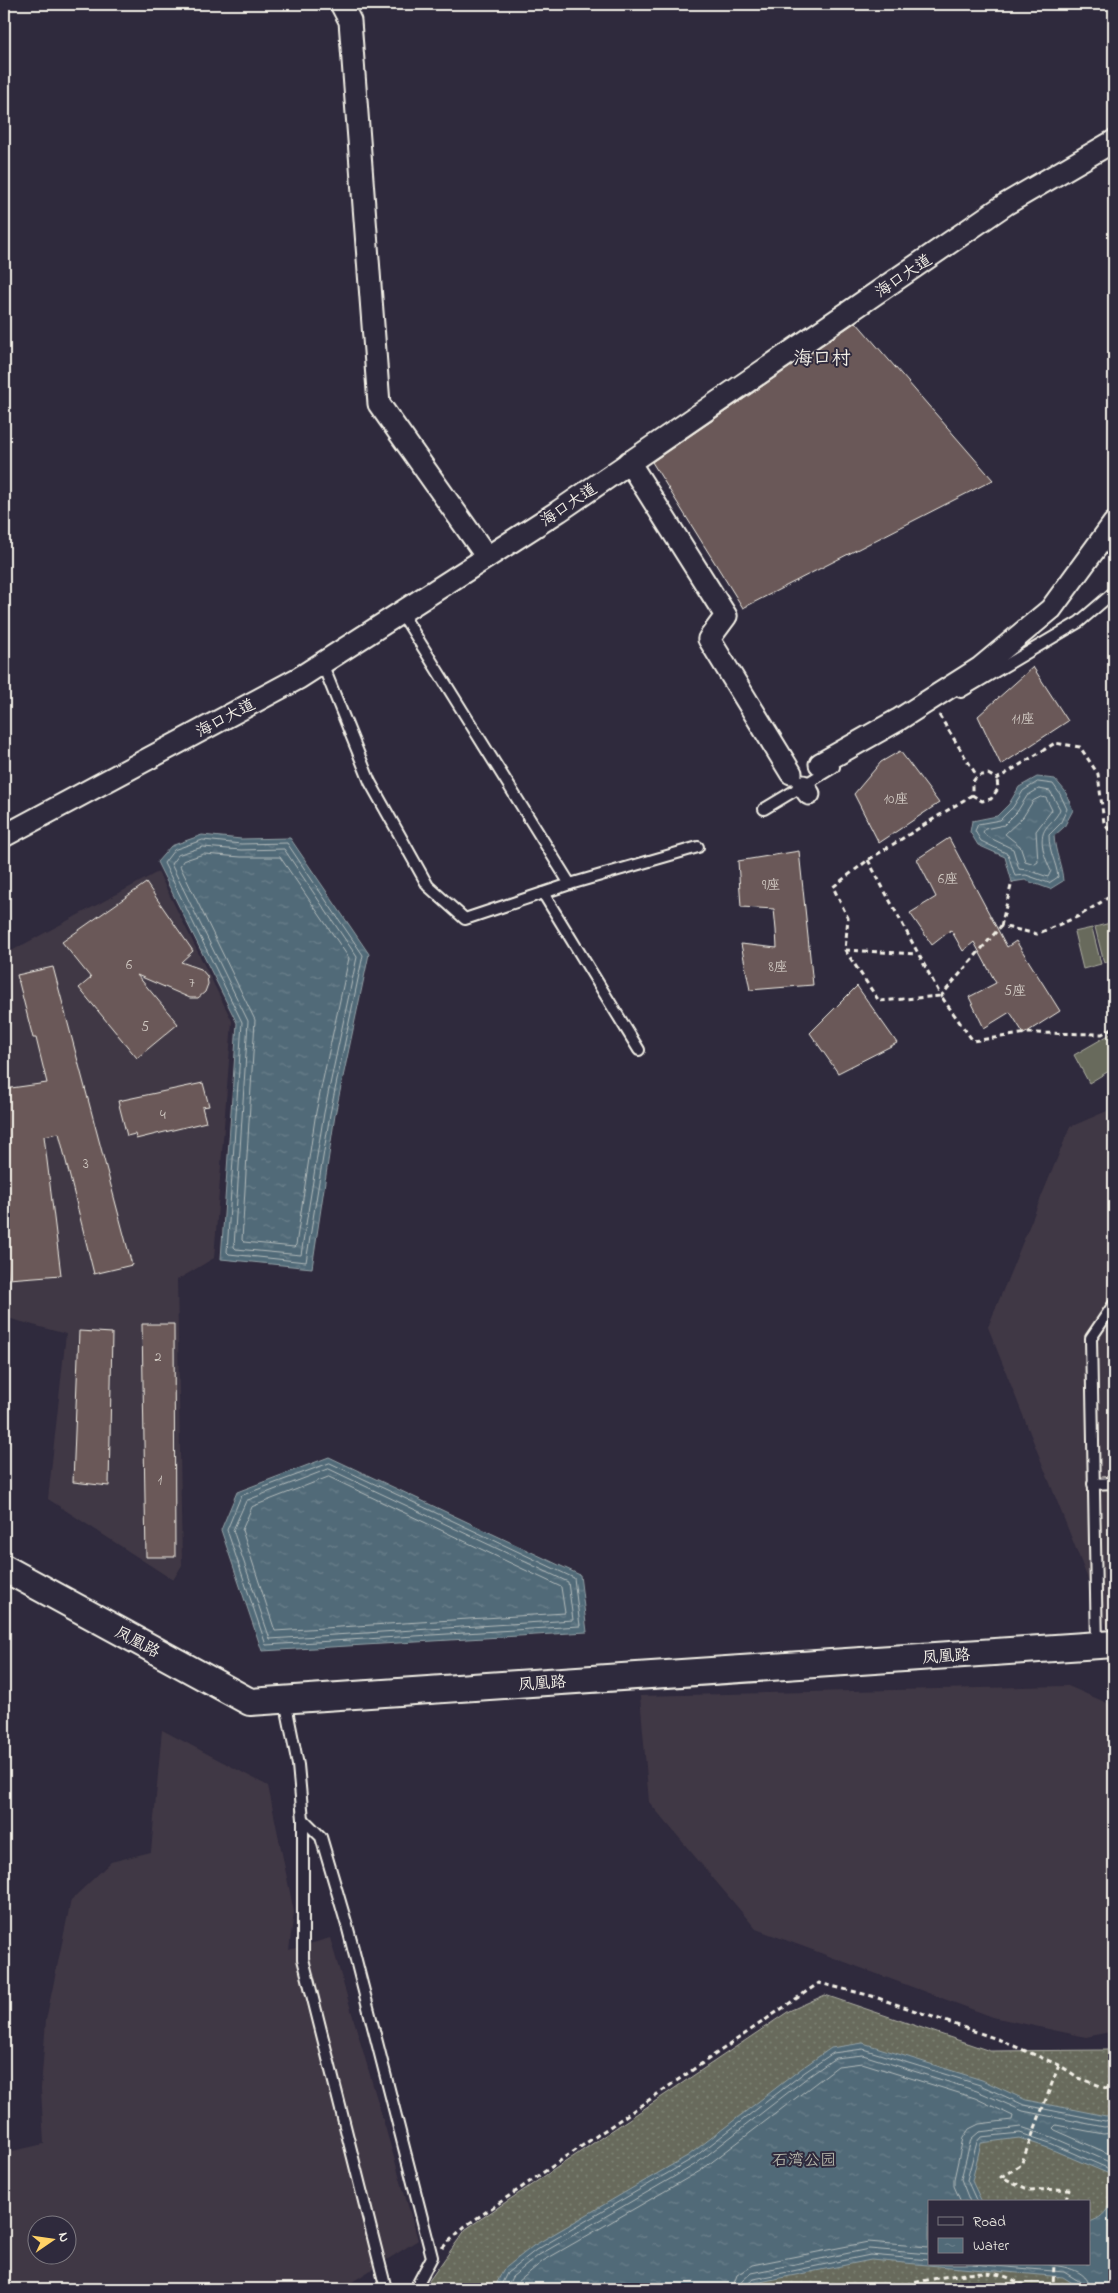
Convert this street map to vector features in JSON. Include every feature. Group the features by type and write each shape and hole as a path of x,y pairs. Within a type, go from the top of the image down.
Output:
{"street":[{"path":"341,4 350,20 378,404 487,556"},
{"name":"海口大道","path":"4,836 299,678 629,462 1006,204 1114,141"},
{"path":"629,462 726,616 709,639 801,784"},
{"path":"820,764 898,720 980,668 1051,609 1114,523"},
{"name":"凤凰路","path":"4,1568 250,1702 1106,1644"}],"lane":[{"path":"764,808 801,784 1079,622 1114,592"},
{"path":"401,612 570,884"},
{"path":"322,663 370,782 428,886 465,919 570,884 698,846"},
{"path":"543,893 638,1050"},
{"path":"1106,1644 1093,1484 1090,1338 1114,1304"},
{"path":"1093,1484 1114,1483"},
{"path":"285,1699 298,1765 303,1819 303,1959 386,2289"},
{"path":"303,1819 321,1837 348,1929 432,2257 415,2289"}],"path":[{"path":"934,708 978,776"},
{"path":"997,779 1055,743 1080,748 1098,774 1104,823 1114,837"},
{"path":"972,795 972,783 978,776 988,774 997,779"},
{"path":"972,795 982,801 991,799 998,789 997,779"},
{"path":"972,795 868,860 833,887 848,918 845,950 879,1001 941,996 1001,926 1012,882"},
{"path":"868,860 941,996 974,1041 1028,1033 1102,1034 1114,1027"},
{"path":"1001,926 1038,934 1079,916 1114,894"},
{"path":"845,950 917,954"},
{"path":"432,2257 464,2227 820,1984 872,1996 1000,2040 1059,2065 1079,2078 1114,2091"},
{"path":"1059,2065 1021,2165 1001,2177 1030,2190 1069,2189 1066,2200"},
{"path":"1050,2289 1053,2286 1054,2266"},
{"path":"889,2289 953,2276 980,2274 1004,2276 1028,2289"}],"shaded area":[{"path":"158,872 232,1021 214,1258 177,1280 182,1565 173,1580 48,1499 66,1334 4,1317 4,955"},
{"path":"1114,1108 1114,1631 1109,1632 988,1327 1070,1127"},
{"path":"1068,1686 1114,1706 1114,2031 1086,2037 993,2017 756,1929 649,1802 640,1696"},
{"path":"162,1730 268,1786 294,1912 289,1950 330,1938 418,2240 341,2289 7,2289 4,2267 4,2153 44,2144 41,2089 46,2020 71,1900 111,1862 151,1852"}],"green space":[{"path":"1114,922 1114,960 1104,963 1095,927"},
{"path":"1092,928 1101,964 1083,969 1074,932"},
{"path":"1114,1032 1114,1068 1089,1083 1074,1055"},
{"name":"石湾公园","path":"825,1995 990,2051 1107,2050 1114,2048 1114,2289 427,2289 426,2285 466,2229 789,2011"}],"water":[{"path":"1037,777 1055,779 1065,791 1073,810 1064,827 1054,836 1063,881 1050,889 1025,880 1012,882 1005,857 978,845 970,832 972,821 997,816 1009,804 1019,787"},
{"path":"202,835 241,839 290,838 369,954 335,1115 312,1268 221,1259 237,1023 157,862 171,846"},
{"path":"329,1457 580,1575 587,1632 262,1651 221,1530 237,1492"},
{"path":"863,2043 982,2080 1026,2100 1106,2116 1114,2114 1114,2176 1019,2138 981,2143 972,2181 981,2200 928,2200 928,2265 871,2260 755,2283 748,2289 494,2289 503,2270 533,2246 689,2155 831,2048"},
{"path":"1114,2176 1114,2289 1082,2289 1063,2277 939,2266 1090,2266 1090,2222 1097,2219 1107,2210 1112,2197"}],"building":[{"path":"856,322 993,480 743,608 652,462"},
{"path":"1033,667 1068,721 1001,765 978,716"},
{"path":"900,751 939,803 879,843 854,794 881,762"},
{"path":"949,838 1007,947 1016,941 1060,1011 1024,1034 1010,1012 984,1028 969,997 996,983 974,942 963,951 951,930 932,945 910,913 936,897 917,859"},
{"path":"799,851 813,985 750,990 741,944 777,948 776,930 774,909 741,907 738,861"},
{"path":"146,883 193,951 181,962 201,969 207,976 208,984 205,992 198,998 190,998 137,975 178,1024 137,1058 79,988 91,978 62,942"},
{"path":"53,967 132,1265 94,1274 59,1133 44,1136 61,1275 8,1279 4,1239 4,1089 47,1083 17,975"},
{"path":"857,986 897,1043 838,1073 810,1033"},
{"path":"203,1083 209,1106 202,1107 206,1122 136,1139 135,1134 127,1136 118,1101"},
{"path":"142,1324 174,1324 175,1557 146,1557"},
{"path":"79,1331 112,1333 109,1486 73,1482"}],"district":[{"name":"海口村","path":"822,357"}]}
